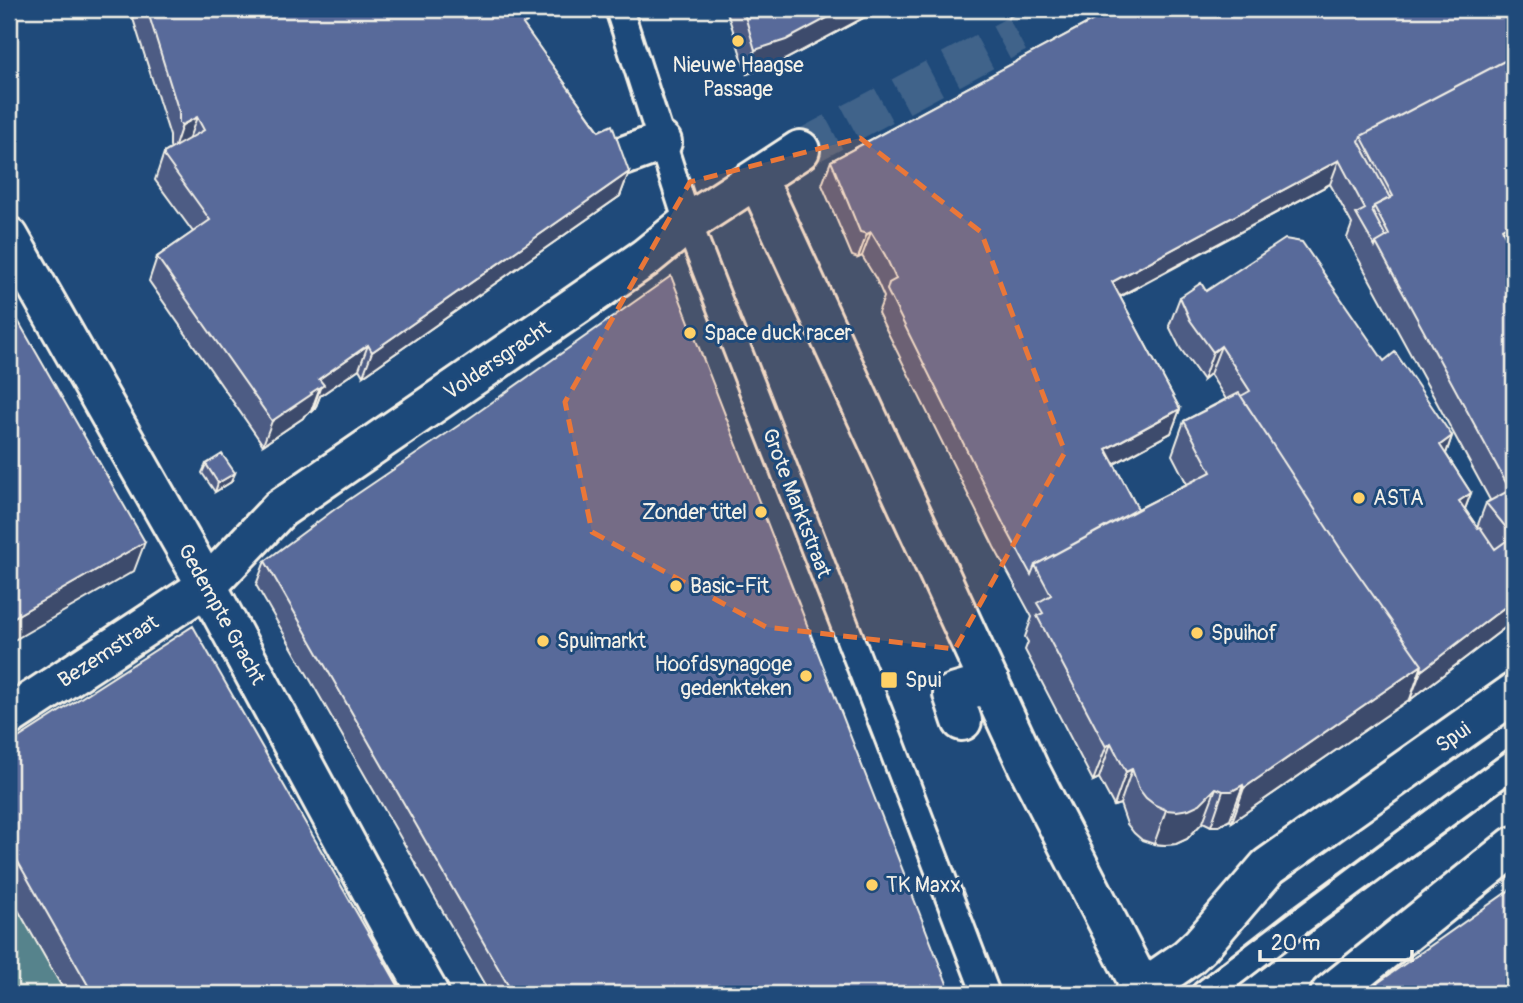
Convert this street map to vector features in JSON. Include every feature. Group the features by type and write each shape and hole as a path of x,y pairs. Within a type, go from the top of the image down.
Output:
{"street":[{"path":"618,158 662,142"},
{"name":"Voldersgracht","path":"207,586 280,509 645,258 688,223 800,150"},
{"path":"747,185 753,226"},
{"path":"747,185 1138,992"},
{"name":"Gedempte Gracht","path":"9,237 207,586 429,994"},
{"name":"Bezemstraat","path":"9,716 207,586"},
{"path":"962,721 953,694 990,683"},
{"name":"Spui","path":"1138,992 1187,958 1269,881 1514,693"},
{"path":"1330,994 1514,846"}],"lane":[{"name":"Grote Marktstraat","path":"619,9 688,223 986,994"},
{"path":"1213,990 1298,922 1514,763"}],"highlighted area":[{"path":"860,138 981,232 1065,452 955,649 766,627 592,532 565,402 690,182"}],"green space":[{"path":"9,880 71,994 9,994"}],"building":[{"path":"147,9 520,11 527,22 523,24 599,131 612,125 629,172 372,352 368,345 319,379 324,385 272,421 157,257 210,220 164,156 164,153 204,130 197,117 182,125 179,123 179,112"},
{"path":"743,9 844,9 786,40 755,50"},
{"path":"1089,9 1114,9 1095,19"},
{"path":"1114,9 1514,9 1514,56 1361,136 1359,141 1390,198 1374,206 1372,211 1386,237 1376,243 1375,247 1356,214 1365,209 1339,160 1112,282 1180,409 1106,449 1138,509 1035,565 1031,575 887,290 889,283 896,279 885,255 871,232 860,232 831,161"},
{"path":"1514,56 1514,222 1502,229 1514,252 1514,600 1421,671 1422,665 1342,551 1241,396 1250,391 1221,346 1213,352 1190,320 1180,297 1201,283 1206,291 1285,239 1302,242 1384,361 1395,352 1452,436 1440,445 1471,493 1459,501 1495,549 1513,536 1486,503 1510,490 1376,243 1389,235 1374,206 1393,196 1361,136"},
{"path":"1514,226 1514,252 1503,232"},
{"name":"Spuimarkt","path":"671,276 951,994 513,994 265,561 335,509"},
{"path":"9,305 145,542 9,620"},
{"name":"Spuihof","path":"1239,393 1342,551 1422,665 1244,788 1243,785 1232,791 1223,791 1216,788 1200,804 1189,809 1166,810 1146,798 1139,789 1132,769 1126,772 1111,743 1106,747 1037,616 1043,613 1037,603 1051,595 1035,565 1211,472 1184,421"},
{"path":"222,454 235,473 218,483 206,464"},
{"path":"193,626 403,994 93,994 9,846 9,744"},
{"path":"1514,887 1514,994 1362,994"}],"tunnel":[{"path":"800,150 1017,34"}],"tram line":[{"path":"1181,994 1514,744"},
{"path":"1228,994 1514,782"}],"place":[{"name":"Nieuwe Haagse Passage","path":"738,41"},
{"name":"Space duck racer","path":"690,333"},
{"name":"ASTA","path":"1359,498"},
{"name":"Zonder titel","path":"761,512"},
{"name":"Basic-Fit","path":"676,586"},
{"name":"Spuihof","path":"1197,633"},
{"name":"Spuimarkt","path":"543,641"},
{"name":"Hoofdsynagoge gedenkteken","path":"806,676"},
{"name":"Spui","path":"889,680"},
{"name":"TK Maxx","path":"872,885"}]}
